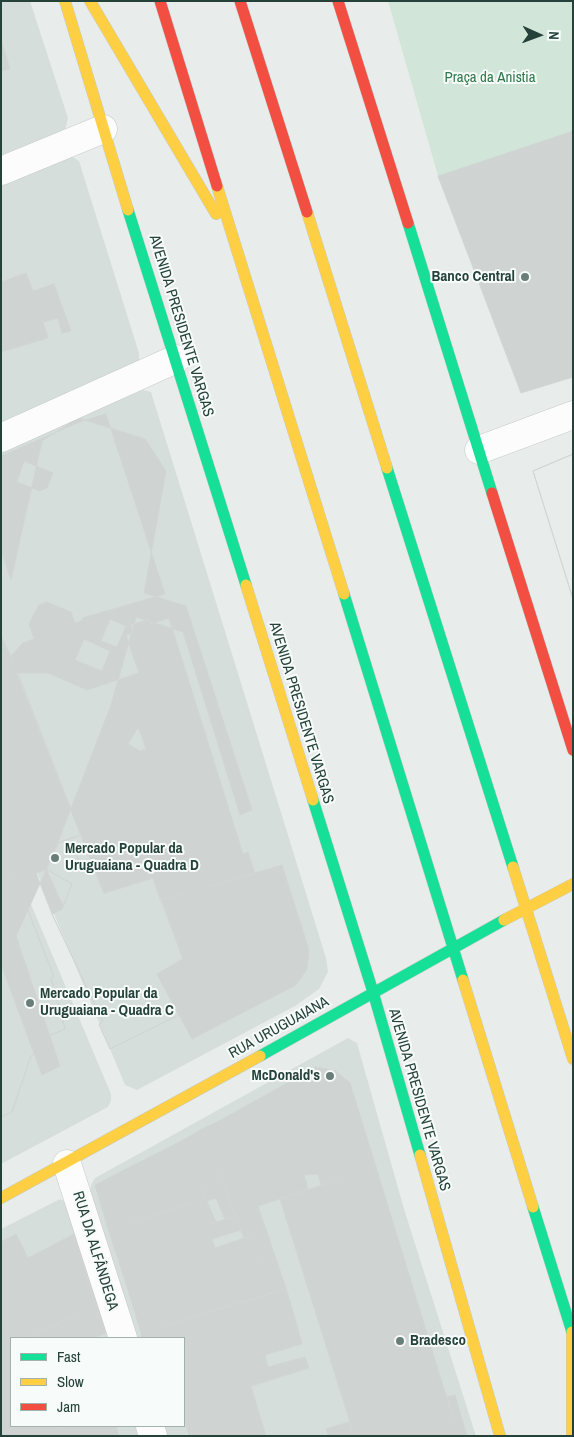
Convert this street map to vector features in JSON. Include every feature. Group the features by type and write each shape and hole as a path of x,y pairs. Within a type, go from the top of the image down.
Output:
{"main road":[{"name":"AVENIDA PRESIDENTE VARGAS","path":"65,1 102,129 176,359 373,992 500,1436"},
{"path":"90,1 240,256"},
{"path":"160,1 572,1333 572,1436"},
{"path":"240,1 573,1059"},
{"path":"338,1 573,750"},
{"name":"RUA URUGUAIANA","path":"1,1198 68,1164 452,947 573,884"}],"street":[{"path":"1,171 102,129"},
{"path":"1,438 176,359"},
{"path":"479,450 573,415"},
{"name":"RUA DA ALFÂNDEGA","path":"68,1164 122,1337"}],"shaded area":[{"path":"1,1 30,1 68,118 65,130 1,159"},
{"path":"71,156 79,161 139,353 139,363 1,432 1,181"},
{"path":"143,390 151,392 326,958 328,972 319,989 295,1006 137,1090 125,1085 1,786 1,451"},
{"path":"1,833 111,1094 111,1101 108,1107 1,1164"},
{"path":"348,1038 357,1043 404,1209 476,1436 164,1436 161,1427 185,1427 185,1337 134,1337 90,1194 91,1185 95,1178"},
{"path":"60,1199 66,1202 113,1337 10,1337 10,1427 140,1427 144,1436 1,1436 1,1229"}],"green space":[{"name":"Praça da Anistia","path":"388,1 573,1 573,131 438,176"}],"building":[{"path":"1,39 10,69 1,71"},
{"name":"Banco Central","path":"573,131 573,377 521,393 438,176"},
{"path":"26,273 33,291 1,301 1,282"},
{"path":"54,284 71,331 62,333 58,318 43,322 33,291"},
{"path":"33,291 48,338 1,352 1,301"},
{"path":"106,414 165,594 82,618 83,620 75,623 71,612 47,602 39,605 29,623 34,639 23,643 10,657 1,636 1,456 82,421","holes":["24,461 53,473 47,488 40,491 17,482"]},
{"path":"78,418 145,439 166,471 144,593 186,606 252,810 240,815 183,632 136,617 111,705 53,855 16,936 60,1066 42,1075 1,964 1,550 11,580 42,441"},
{"path":"573,454 573,599 533,471"},
{"path":"573,454 573,599 533,471"},
{"path":"169,618 243,854 248,852 255,874 160,900 153,878 104,893 16,673 48,673 87,690 139,673 126,635 132,633 131,625 149,619 151,624","holes":["137,729 139,729 146,749 140,751 128,744"]},
{"path":"110,619 126,626 117,647 101,641"},
{"path":"1,636 13,661 1,666"},
{"path":"1,636 13,661 1,666"},
{"path":"84,639 110,651 102,671 75,660"},
{"name":"Mercado Popular da Uruguaiana - Quadra D","path":"16,669 81,835 65,840 80,848 76,855 81,865 91,861 104,893 153,878 183,959 157,974 179,1015 110,1049 99,1024 103,1022 52,914 62,909 72,884 46,869 38,872 1,779 1,676"},
{"path":"16,669 81,835 58,843 46,870 38,872 1,779 1,676"},
{"name":"Mercado Popular da Uruguaiana - Quadra D","path":"65,840 80,848 76,855 81,865 91,861 104,893 153,878 183,959 157,974 179,1015 110,1049 99,1024 103,1022 52,914 62,909 72,884 46,869 58,843"},
{"path":"282,865 309,950 307,969 296,985 192,1039 157,974 183,959 162,900"},
{"path":"46,869 63,906 62,909 52,914 36,873"},
{"name":"Mercado Popular da Uruguaiana - Quadra C","path":"13,872 54,977 51,978 65,1029 44,1038 47,1046 31,1056 12,1112 1,1117 1,877"},
{"name":"Mercado Popular da Uruguaiana - Quadra C","path":"13,872 54,977 51,978 65,1029 44,1038 47,1046 31,1056 12,1112 1,1117 1,877"},
{"path":"316,1067 336,1071 350,1083 376,1167 321,1185 318,1174 304,1175 308,1189 253,1208 219,1121"},
{"path":"219,1121 253,1208 258,1206 286,1288 273,1293 254,1235 244,1238 202,1129"},
{"path":"202,1129 236,1216 225,1220 216,1198 207,1201 183,1140"},
{"path":"183,1140 206,1199 162,1212 142,1161"},
{"path":"142,1161 162,1212 143,1218 124,1170"},
{"path":"376,1167 444,1389 349,1419 280,1199"},
{"path":"124,1170 143,1218 108,1229 95,1185"},
{"path":"206,1199 216,1222 116,1253 108,1229"},
{"path":"236,1216 241,1230 212,1239 215,1248 124,1278 116,1253"},
{"path":"16,1234 28,1258 74,1234 97,1306 27,1337 10,1337 1,1318 1,1242"},
{"path":"254,1235 262,1259 132,1303 124,1278"},
{"path":"262,1259 273,1293 141,1333 132,1303"},
{"path":"286,1288 298,1329 185,1365 185,1337 142,1337 141,1333"},
{"path":"97,1306 106,1333 96,1337 58,1337 53,1326"},
{"path":"1,1318 10,1337 10,1370 1,1374"},
{"path":"53,1326 58,1337 27,1337"},
{"path":"298,1329 302,1344 265,1355 268,1367 305,1357 309,1368 185,1407 185,1365"},
{"path":"10,1370 10,1427 65,1427 43,1436 1,1436 1,1374"},
{"path":"251,1386 266,1436 189,1436 185,1422 185,1407"},
{"path":"444,1389 459,1436 354,1436 349,1419"},
{"path":"455,1395 467,1436 459,1436 447,1397"},
{"path":"349,1422 354,1436 328,1436 326,1429"},
{"path":"65,1427 116,1427 119,1436 43,1436"}],"traffic: fast":[{"path":"128,210 246,585"},
{"path":"408,223 492,493"},
{"path":"387,468 513,867"},
{"path":"344,594 463,980"},
{"path":"313,800 373,992 420,1155"},
{"path":"260,1056 504,920"},
{"path":"533,1207 573,1335"}],"traffic: slow":[{"path":"65,1 128,210"},
{"path":"90,1 216,214"},
{"path":"217,186 344,594"},
{"path":"307,212 387,468"},
{"path":"246,585 313,800"},
{"path":"513,867 573,1059"},
{"path":"504,920 573,884"},
{"path":"463,980 533,1207"},
{"path":"1,1198 260,1056"},
{"path":"420,1155 500,1436"},
{"path":"572,1332 572,1436"}],"traffic: jam":[{"path":"160,1 217,186"},
{"path":"240,1 307,212"},
{"path":"338,1 408,223"},
{"path":"492,493 573,750"}],"place":[{"name":"Banco Central","path":"525,277"},
{"name":"Mercado Popular da Uruguaiana - Quadra D","path":"55,858"},
{"name":"Mercado Popular da Uruguaiana - Quadra C","path":"30,1003"},
{"name":"McDonald's","path":"330,1076"},
{"name":"Bradesco","path":"400,1341"}]}
